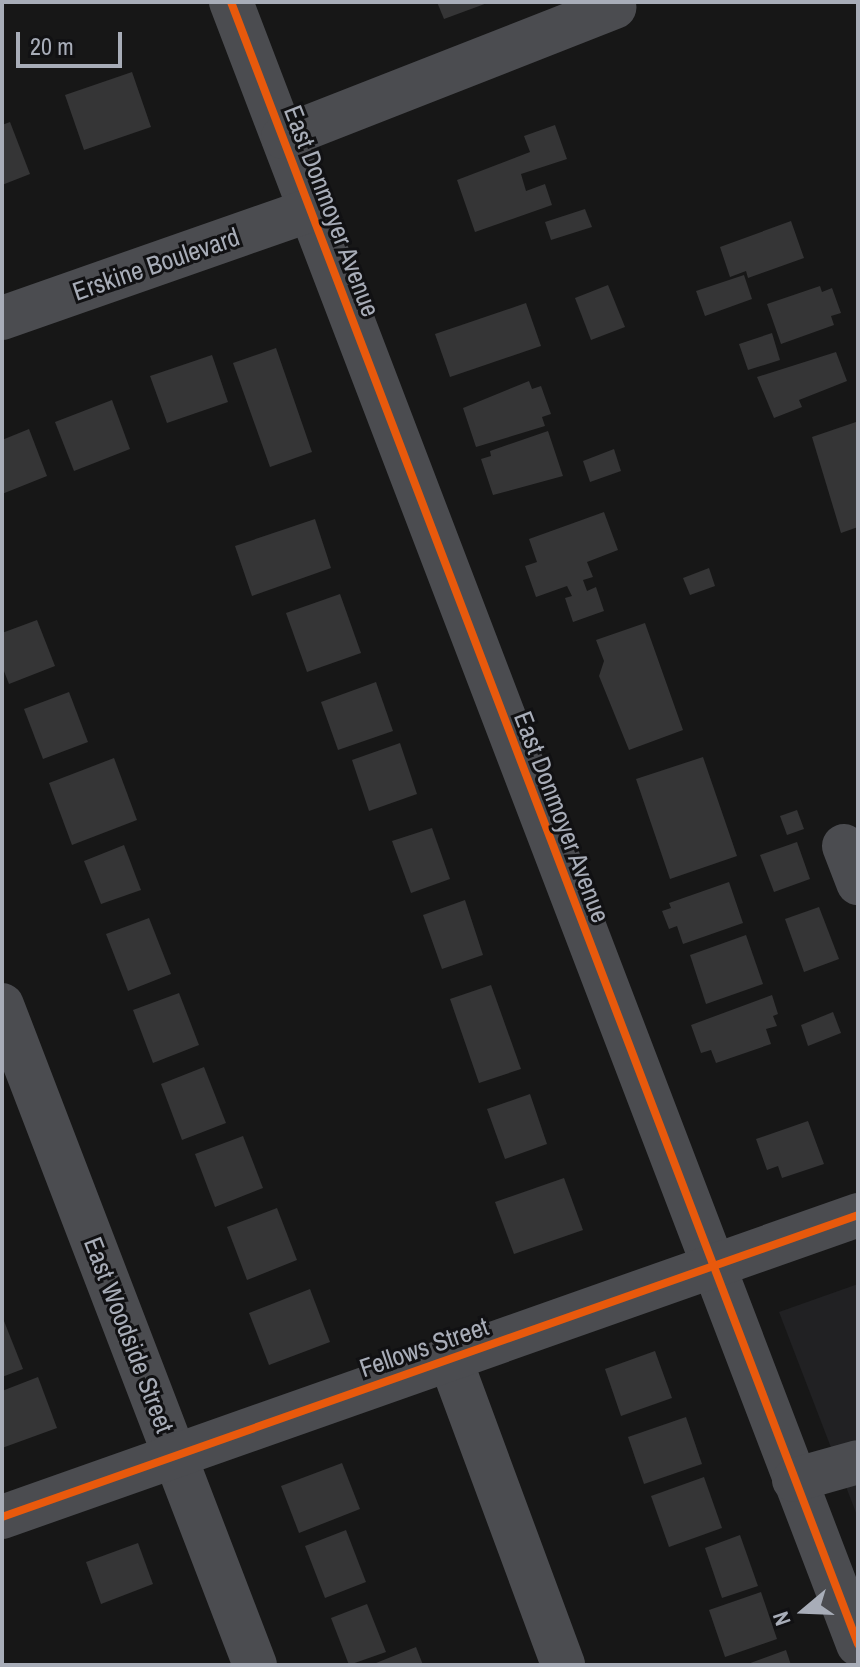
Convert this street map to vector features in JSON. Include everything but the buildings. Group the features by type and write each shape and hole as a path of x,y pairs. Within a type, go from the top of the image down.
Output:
{"street":[{"name":"East Donmoyer Avenue","path":"231,2 858,1644"},
{"path":"283,137 614,7"},
{"name":"Erskine Boulevard","path":"2,318 311,210"},
{"name":"East Woodside Street","path":"2,1005 255,1665"},
{"name":"Fellows Street","path":"2,1517 858,1215"},
{"path":"450,1359 563,1665"},
{"path":"794,1480 858,1462"}],"shaded area":[{"path":"858,1284 858,1518 779,1312"}],"cycle path":[{"path":"231,2 858,1644"},
{"path":"2,1517 858,1215"}]}
